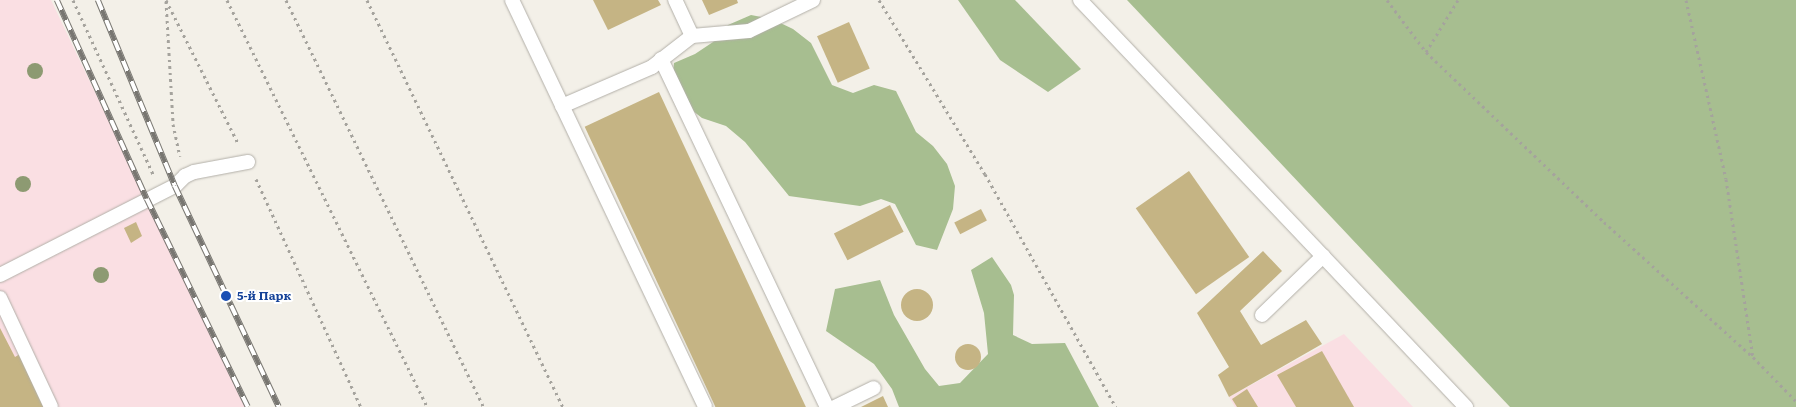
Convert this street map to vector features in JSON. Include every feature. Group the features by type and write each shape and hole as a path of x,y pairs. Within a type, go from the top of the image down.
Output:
{"lane":[{"path":"512,0 705,407"},
{"path":"675,0 692,36"},
{"path":"562,106 652,66 692,36 749,31 813,0"},
{"path":"1080,0 1466,407"},
{"path":"661,59 826,407"},
{"path":"0,275 175,186 185,176 194,172 248,162"},
{"path":"1262,314 1323,256"},
{"path":"0,298 51,407"},
{"path":"835,407 874,388"}],"path":[{"path":"73,0 161,192"},
{"path":"166,0 248,162 361,407"},
{"path":"166,0 172,124 185,176"},
{"path":"227,0 426,407"},
{"path":"286,0 484,407"},
{"path":"367,0 564,407"},
{"path":"879,0 985,174 1116,407"},
{"path":"1387,0 1426,52 1604,222 1753,357 1796,402"},
{"path":"1426,52 1458,0"},
{"path":"1686,0 1726,179 1753,357"}],"shaded area":[{"path":"0,0 51,0 245,407 0,407"},
{"path":"1344,334 1413,407 1235,407 1229,397"}],"green space":[{"path":"958,0 1015,0 1081,69 1048,92 1000,60"},
{"path":"1127,0 1796,0 1796,407 1510,407"},
{"path":"751,15 772,19 793,29 811,43 832,85 853,93 874,85 896,91 916,132 933,146 947,164 955,186 953,209 937,250 916,245 895,204 881,199 860,206 789,196 745,142 726,126 702,118 684,104 672,86 674,63 695,54 713,42 728,25"},
{"path":"992,257 1011,285 1014,295 1013,335 1032,344 1065,343 1099,407 899,407 892,389 874,364 826,331 835,289 880,280 894,315 925,369 939,386 960,383 988,354 984,313 971,270"}],"building":[{"path":"593,0 658,0 661,5 608,30"},
{"path":"702,0 737,0 738,3 709,15"},
{"path":"849,22 870,69 838,83 817,36"},
{"path":"659,92 806,407 715,407 585,127"},
{"path":"1189,171 1249,257 1196,294 1136,208"},
{"path":"890,205 904,232 847,260 834,234"},
{"path":"981,209 987,221 960,234 954,223"},
{"path":"136,222 142,236 131,243 124,228"},
{"path":"1263,251 1282,271 1240,311 1261,345 1306,320 1322,344 1229,397 1218,375 1229,367 1197,313"},
{"path":"917,289 923,290 928,294 932,299 932,311 928,316 923,320 917,321 911,320 906,316 902,311 901,305 902,299 906,294 911,290"},
{"path":"0,328 15,357 20,354 45,407 0,407"},
{"path":"968,344 977,348 981,357 977,366 968,370 959,366 955,357 959,348"},
{"path":"1322,351 1354,407 1296,407 1277,375"},
{"path":"1247,389 1258,407 1237,407 1232,399"},
{"path":"883,396 888,407 861,407"}],"railway":[{"path":"57,0 147,199 248,407"},
{"path":"98,0 175,186 279,407"}],"place":[{"name":"5-й Парк","path":"226,296"}]}
